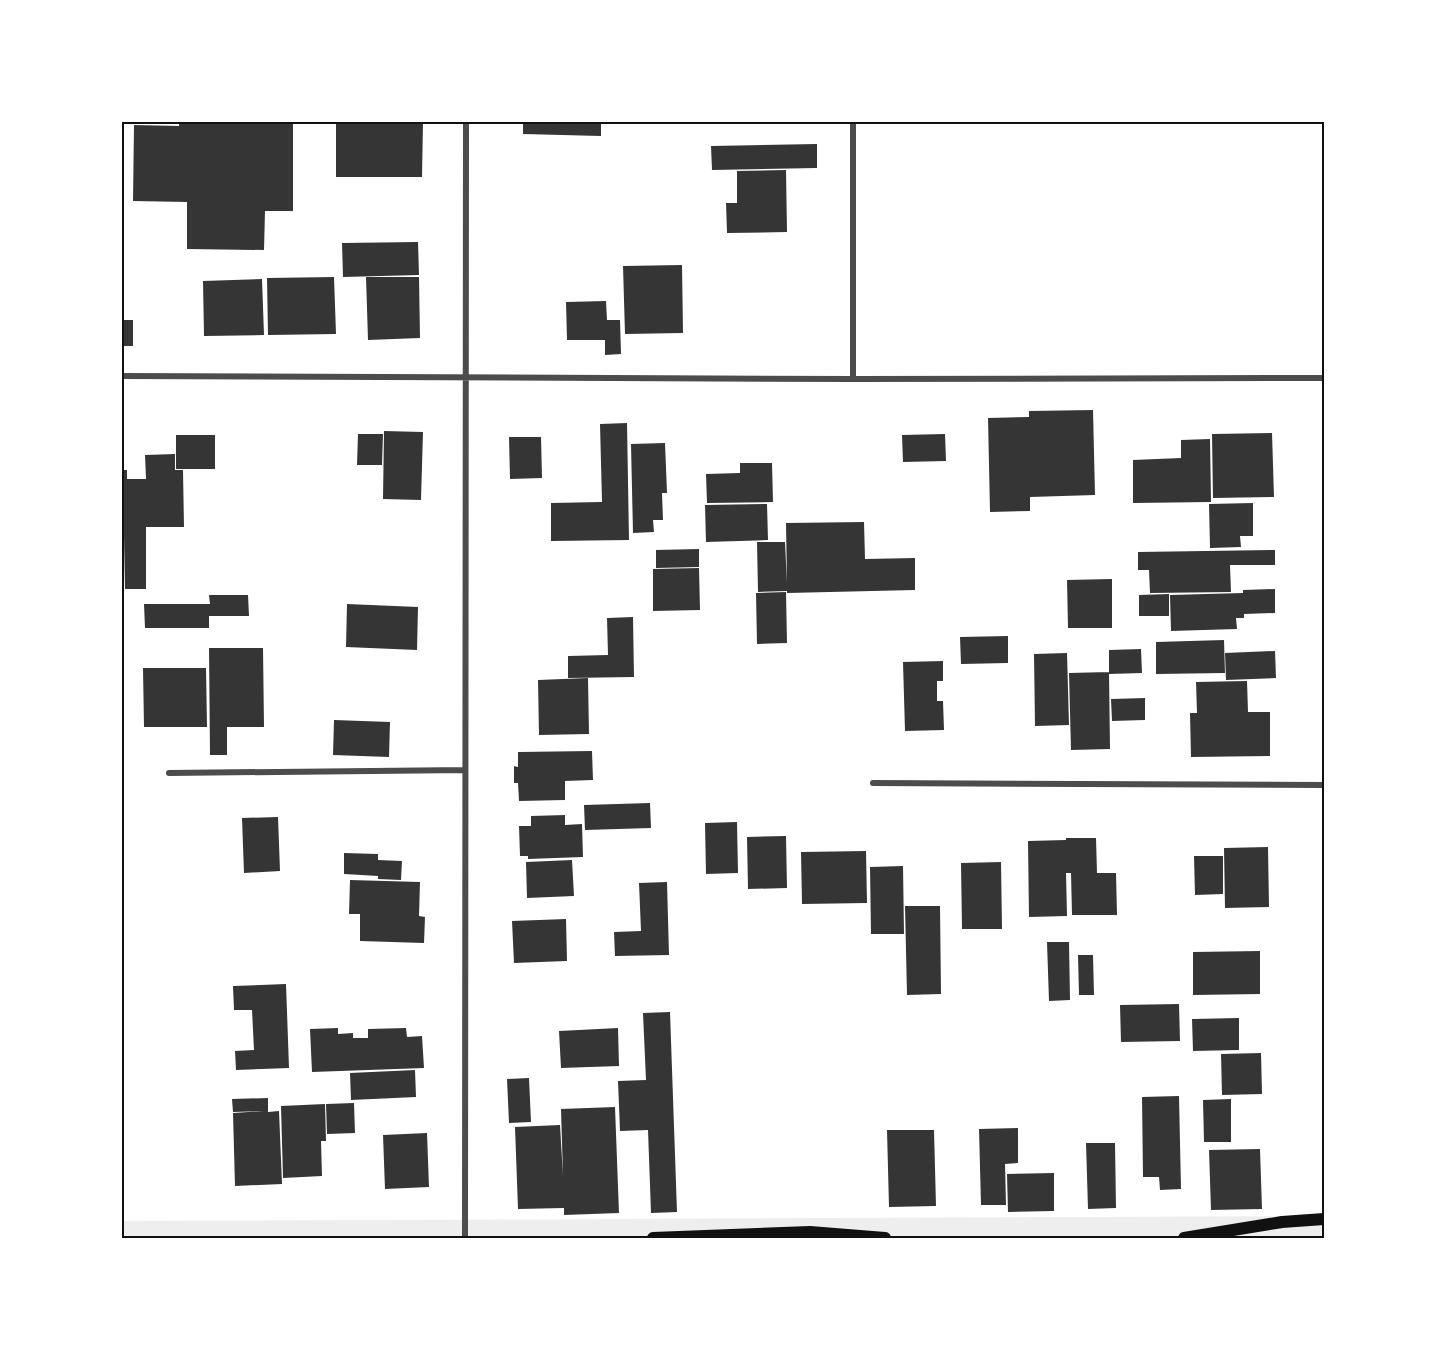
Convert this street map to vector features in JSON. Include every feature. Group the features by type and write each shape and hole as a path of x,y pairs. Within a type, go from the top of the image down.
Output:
{"main road":[{"path":"1184,1239 1282,1222 1324,1220"},
{"path":"653,1239 810,1232 885,1239"}],"street":[{"path":"465,1239 466,122"},
{"path":"853,122 853,379"},
{"path":"122,376 1324,378"},
{"path":"169,773 465,770"},
{"path":"873,783 1324,785"}],"shaded area":[{"path":"1324,1216 1324,1238 122,1238 122,1221"}],"building":[{"path":"179,122 293,123 293,211 265,211 264,250 187,249 187,202 133,201 134,125 179,126"},
{"path":"336,122 423,122 422,177 336,177"},
{"path":"523,122 601,122 601,136 523,134"},
{"path":"817,144 817,168 712,170 711,146"},
{"path":"786,170 787,232 727,233 726,203 737,203 737,171"},
{"path":"418,242 419,275 343,277 342,243"},
{"path":"682,265 683,333 625,334 623,266"},
{"path":"334,277 336,334 268,335 267,278"},
{"path":"366,277 419,277 420,338 368,340"},
{"path":"262,279 264,335 204,336 203,281"},
{"path":"606,301 607,320 620,320 621,354 605,355 605,340 567,340 566,302"},
{"path":"122,320 133,320 133,346 122,346"},
{"path":"1093,410 1095,495 1030,497 1030,511 990,512 988,418 1029,417 1029,411"},
{"path":"627,423 629,540 551,541 551,503 602,502 600,424"},
{"path":"384,431 423,432 421,500 383,499"},
{"path":"1272,433 1274,497 1213,498 1212,434"},
{"path":"358,434 383,434 382,465 357,465"},
{"path":"945,434 946,461 903,462 902,435"},
{"path":"176,435 215,435 215,469 176,469"},
{"path":"509,437 541,437 542,478 510,479"},
{"path":"1210,439 1211,502 1133,503 1133,460 1181,458 1181,440"},
{"path":"665,443 667,493 662,493 663,520 653,520 654,532 633,533 631,444"},
{"path":"175,454 175,470 183,470 184,527 146,527 146,589 125,589 122,470 127,470 127,479 146,479 145,455"},
{"path":"740,463 772,463 773,502 707,503 706,474 740,473"},
{"path":"1253,503 1253,536 1240,536 1241,547 1210,548 1209,504"},
{"path":"767,504 768,540 706,542 705,505"},
{"path":"864,522 865,559 915,558 915,590 758,592 757,542 785,542 787,583 786,523"},
{"path":"699,549 699,567 656,568 656,550"},
{"path":"1275,550 1275,565 1230,565 1231,592 1150,593 1149,570 1138,570 1138,552"},
{"path":"699,568 700,610 653,611 653,569"},
{"path":"1112,579 1112,628 1068,628 1067,580"},
{"path":"1275,589 1275,613 1244,614 1244,618 1236,618 1237,629 1171,631 1170,595 1243,593 1243,590"},
{"path":"786,592 787,643 757,644 756,593"},
{"path":"1169,594 1169,616 1139,616 1139,595"},
{"path":"209,595 248,595 249,616 209,616 209,628 145,628 144,604 210,604"},
{"path":"347,604 418,607 417,650 346,647"},
{"path":"633,617 634,677 568,678 568,656 608,655 607,618"},
{"path":"1008,636 1008,663 961,664 960,637"},
{"path":"1224,640 1225,673 1156,674 1156,642"},
{"path":"209,648 263,648 264,727 227,727 227,755 210,755"},
{"path":"1141,649 1142,673 1109,674 1109,650"},
{"path":"1275,651 1276,678 1226,680 1225,653"},
{"path":"1067,653 1069,725 1035,726 1034,654"},
{"path":"943,661 943,681 937,681 937,701 943,701 944,730 905,731 903,662"},
{"path":"143,668 206,668 207,727 144,727"},
{"path":"1109,672 1110,749 1071,750 1069,673"},
{"path":"588,678 589,734 539,735 538,680"},
{"path":"1247,681 1248,712 1270,712 1270,756 1191,757 1190,713 1197,713 1196,682"},
{"path":"1145,698 1145,720 1112,721 1111,699"},
{"path":"334,720 390,722 389,757 333,755"},
{"path":"592,751 593,780 565,781 565,800 519,801 518,783 514,783 514,766 518,767 518,752"},
{"path":"650,803 651,828 585,830 584,805"},
{"path":"565,815 565,825 582,824 583,857 528,859 528,856 520,856 519,826 531,826 531,816"},
{"path":"278,817 280,871 244,873 242,818"},
{"path":"737,822 738,873 706,874 705,823"},
{"path":"786,836 787,888 748,889 747,837"},
{"path":"1066,838 1096,838 1097,873 1116,873 1117,915 1072,915 1071,873 1066,873 1067,916 1029,917 1028,841 1066,840"},
{"path":"1268,847 1269,907 1225,908 1224,848"},
{"path":"866,851 867,903 802,904 801,852"},
{"path":"344,853 378,854 378,860 402,861 401,880 344,874"},
{"path":"1194,856 1223,856 1223,894 1195,895"},
{"path":"572,860 574,896 527,898 526,862"},
{"path":"1001,862 1002,929 962,929 961,863"},
{"path":"903,866 904,934 871,934 870,867"},
{"path":"350,880 420,882 419,916 425,917 424,943 360,941 360,914 349,914"},
{"path":"667,882 669,955 615,956 614,932 641,931 639,883"},
{"path":"905,906 940,906 941,994 907,995"},
{"path":"566,919 567,961 514,963 512,921"},
{"path":"1047,942 1069,942 1070,1000 1049,1001"},
{"path":"1260,951 1260,994 1193,995 1193,952"},
{"path":"1078,955 1093,955 1094,995 1079,995"},
{"path":"286,984 289,1068 236,1070 235,1051 254,1050 252,1010 234,1010 233,986"},
{"path":"1179,1004 1180,1041 1121,1042 1120,1005"},
{"path":"670,1012 677,1212 651,1213 648,1130 620,1131 618,1081 646,1080 643,1013"},
{"path":"1239,1018 1239,1050 1193,1051 1192,1019"},
{"path":"338,1028 338,1034 353,1033 353,1038 368,1038 368,1029 406,1028 407,1037 422,1036 424,1068 312,1072 310,1029"},
{"path":"618,1028 619,1066 561,1068 559,1031"},
{"path":"1261,1053 1262,1094 1222,1095 1221,1054"},
{"path":"415,1070 416,1097 351,1100 350,1073"},
{"path":"529,1078 531,1122 509,1123 507,1079"},
{"path":"1179,1096 1181,1189 1160,1190 1159,1177 1143,1177 1142,1097"},
{"path":"268,1098 268,1112 279,1111 282,1184 235,1186 233,1113 264,1111 233,1112 232,1099"},
{"path":"1231,1099 1231,1142 1204,1142 1203,1100"},
{"path":"354,1103 355,1133 327,1134 326,1104"},
{"path":"325,1104 326,1141 321,1141 322,1176 283,1178 281,1106"},
{"path":"615,1107 619,1213 564,1215 564,1208 518,1209 515,1127 560,1125 563,1176 561,1109"},
{"path":"1018,1128 1018,1163 1005,1164 1006,1205 981,1205 979,1129"},
{"path":"887,1130 934,1130 936,1206 889,1207"},
{"path":"427,1133 429,1187 385,1189 383,1135"},
{"path":"1086,1143 1115,1143 1116,1208 1088,1209"},
{"path":"1260,1149 1262,1209 1211,1210 1209,1150"},
{"path":"1054,1173 1054,1211 1008,1212 1007,1174"}]}
